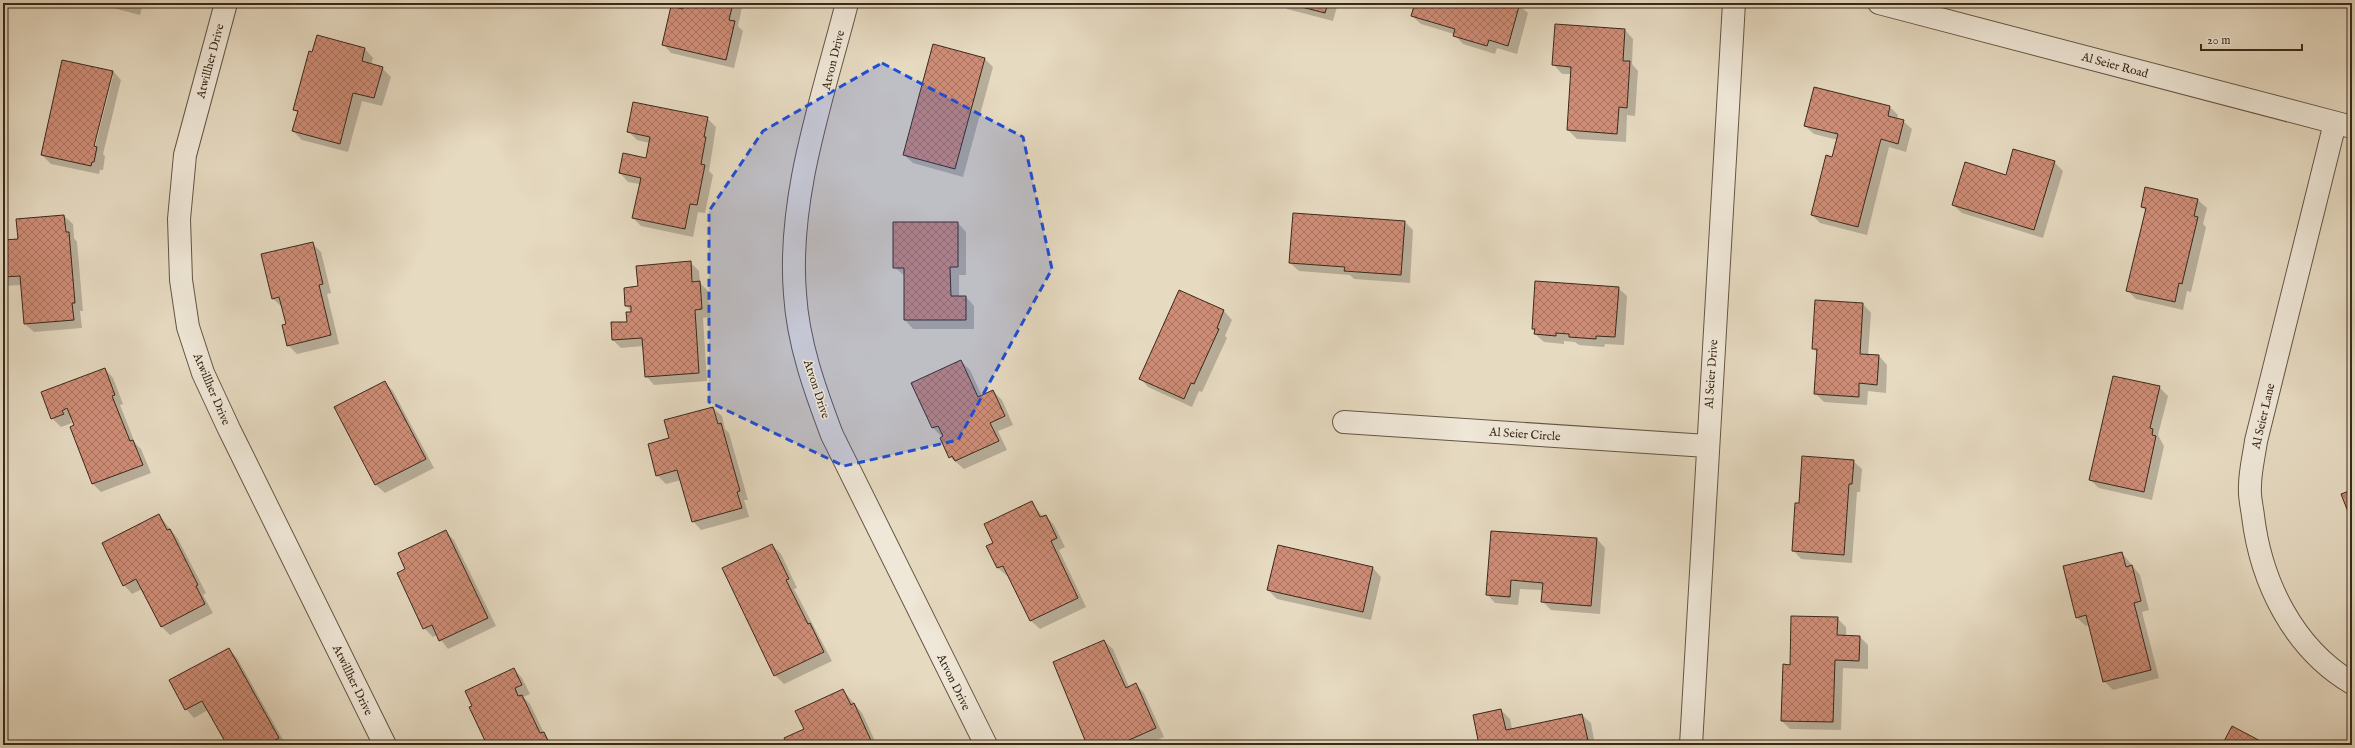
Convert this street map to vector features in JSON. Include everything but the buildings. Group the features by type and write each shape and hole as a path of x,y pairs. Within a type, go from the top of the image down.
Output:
{"street":[{"name":"Atwillher Drive","path":"226,3 186,155 179,219 181,280 188,327 203,373 229,430 385,745"},
{"name":"Atvon Drive","path":"847,3 799,192 794,254 795,295 802,338 814,389 832,435 986,745"},
{"name":"Al Seier Drive","path":"1690,745 1706,446 1734,3"},
{"name":"Al Seier Road","path":"1879,3 2344,125"},
{"name":"Al Seier Lane","path":"2344,125 2256,441 2249,487 2256,537 2266,577 2286,616 2314,653 2352,683"},
{"name":"Al Seier Circle","path":"1344,422 1706,446"}],"highlighted area":[{"path":"882,63 1023,137 1052,269 958,440 844,466 709,402 709,211 763,131"}]}
